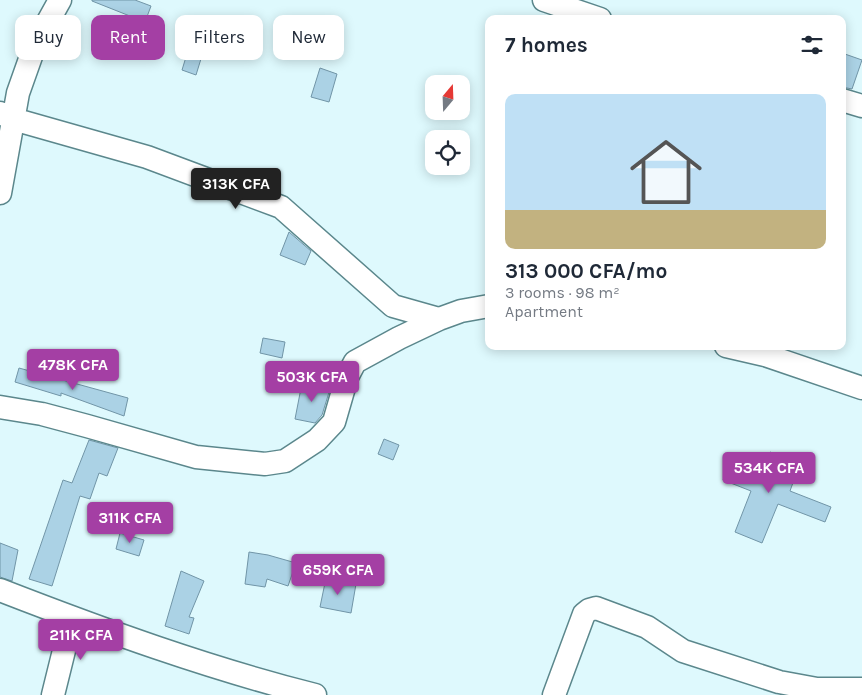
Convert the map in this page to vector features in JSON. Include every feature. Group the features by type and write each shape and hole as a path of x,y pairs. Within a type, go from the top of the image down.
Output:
{"street":[{"path":"0,193 11,136 6,116 18,93 36,45 60,0"},
{"path":"544,0 588,15"},
{"path":"846,101 862,106"},
{"path":"6,116 147,157 281,207 393,306 439,319"},
{"path":"0,408 42,414 196,457 264,464 285,461 317,440 334,422 347,378 355,362 439,319 461,311 485,307"},
{"path":"742,350 862,388"},
{"path":"0,590 266,689 315,695"},
{"path":"554,695 584,614 596,608 647,627 682,651 779,682 817,689 862,689"},
{"path":"53,695 72,618"}],"building":[{"path":"135,0 151,6 148,15 127,15 92,1"},
{"path":"846,54 862,60 852,89 846,88"},
{"path":"185,60 201,60 196,75 182,70"},
{"path":"320,68 337,74 329,102 311,97"},
{"path":"289,232 311,251 305,265 280,255"},
{"path":"263,338 285,342 282,358 260,353"},
{"path":"19,368 128,398 124,416 61,393 61,396 15,382"},
{"path":"302,383 330,389 322,415 315,423 295,419"},
{"path":"384,439 399,445 393,460 378,454"},
{"path":"89,440 118,448 107,476 99,473 90,499 80,496 52,586 29,579 63,480 72,483"},
{"path":"770,452 800,463 790,491 831,507 825,522 778,504 762,543 735,532 751,491 723,480 733,455 764,467"},
{"path":"120,533 144,540 139,556 116,549"},
{"path":"0,543 18,550 12,581 0,577"},
{"path":"249,552 296,563 288,586 267,579 265,587 245,584"},
{"path":"181,571 204,581 189,617 194,618 189,634 165,626"},
{"path":"326,578 356,584 351,613 320,607"}]}
